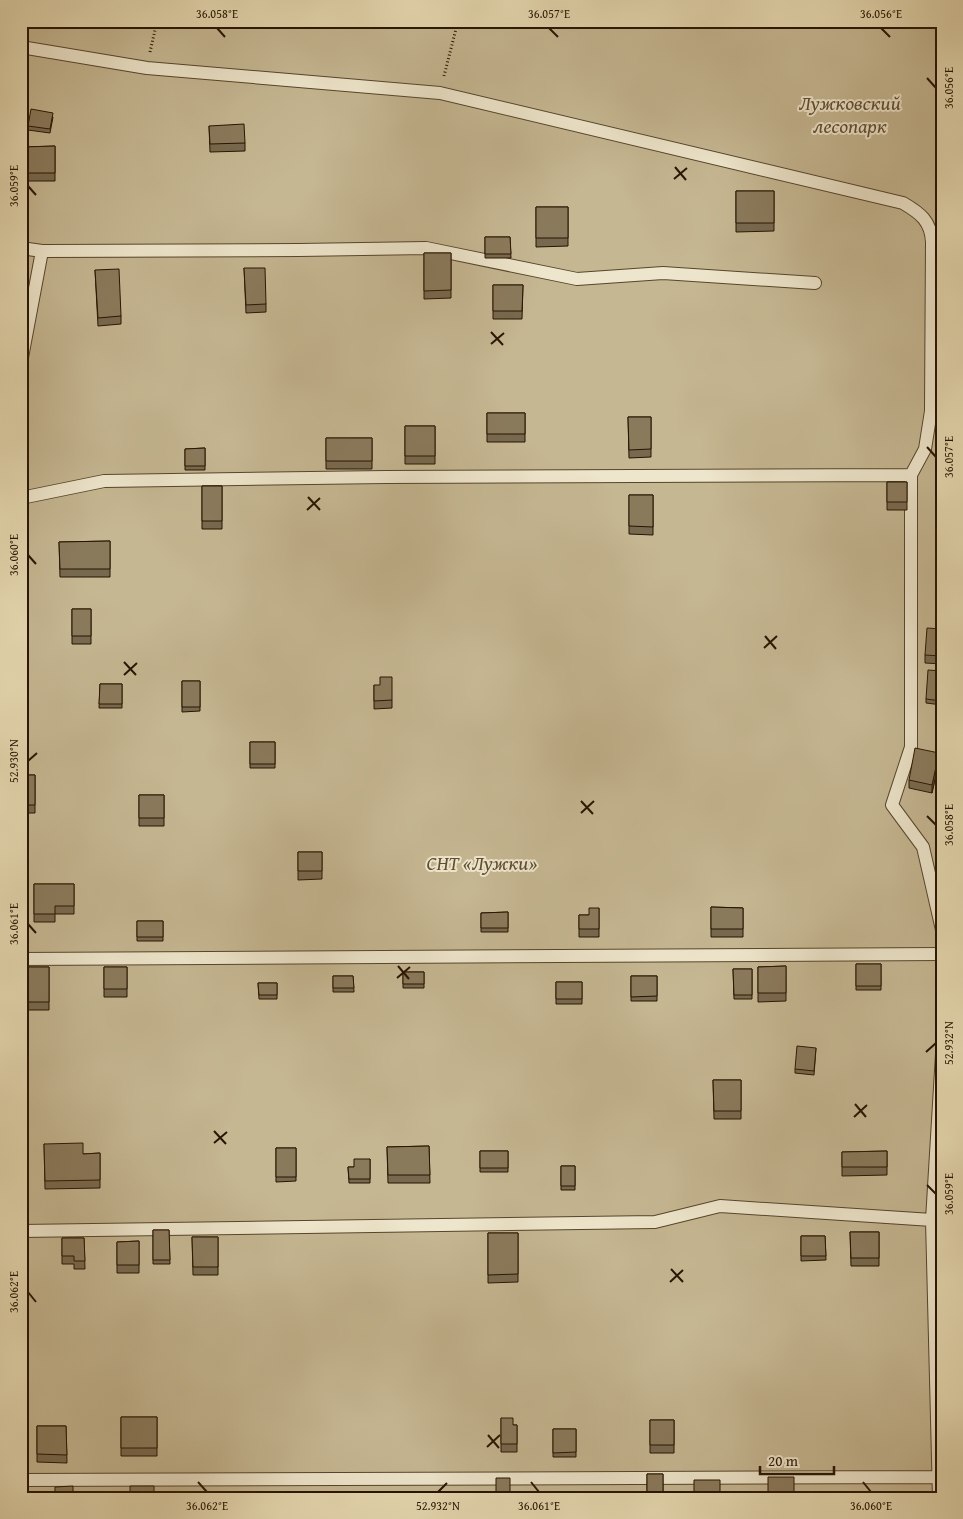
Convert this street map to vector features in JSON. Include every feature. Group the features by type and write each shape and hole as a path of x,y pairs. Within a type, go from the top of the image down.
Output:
{"lane":[{"path":"21,47 147,68 440,93 903,203 921,214 932,233 931,411 925,449 911,475 911,747 892,805 923,847 942,930"},
{"path":"21,248 42,251 426,248 577,279 663,274 815,283"},
{"path":"21,363 42,251"},
{"path":"21,498 104,481 386,477 911,475"},
{"path":"21,959 942,954"},
{"path":"939,1498 932,1220 942,1054"},
{"path":"21,1231 655,1222 720,1206 932,1220"},
{"path":"21,1480 939,1477"}],"path":[{"path":"440,93 458,21"}],"green space":[{"name":"СНТ «Лужки»","path":"21,21 942,21 942,1498 21,1498"}],"building":[{"path":"31,109 53,113 50,129 28,126"},
{"path":"244,124 245,143 210,144 209,126"},
{"path":"55,146 55,173 22,173 23,147"},
{"path":"736,191 774,191 774,223 736,223"},
{"path":"536,207 568,207 568,238 536,238"},
{"path":"485,237 510,237 511,254 485,254"},
{"path":"424,253 451,253 451,290 424,291"},
{"path":"244,268 265,268 266,304 246,305"},
{"path":"119,269 121,316 98,318 95,270"},
{"path":"493,285 523,285 522,311 493,311"},
{"path":"487,413 525,413 525,434 487,434"},
{"path":"628,417 651,417 651,449 629,450"},
{"path":"405,426 435,426 435,456 405,456"},
{"path":"326,438 372,438 372,461 326,461"},
{"path":"205,448 205,466 185,466 185,449"},
{"path":"887,482 907,482 907,502 887,502"},
{"path":"202,486 222,486 222,521 202,521"},
{"path":"629,495 653,495 653,527 629,526"},
{"path":"110,541 110,569 60,569 59,542"},
{"path":"72,609 91,609 91,636 72,636"},
{"path":"927,628 942,629 942,656 925,655"},
{"path":"928,670 942,671 942,701 926,699"},
{"path":"380,677 392,677 392,700 374,701 374,685 380,685"},
{"path":"182,681 200,681 200,707 182,707"},
{"path":"100,684 122,684 122,704 99,704"},
{"path":"250,742 275,742 275,764 250,764"},
{"path":"915,748 939,753 932,785 909,780"},
{"path":"21,775 35,775 35,805 21,805"},
{"path":"139,795 164,795 164,818 139,818"},
{"path":"298,852 322,852 322,871 298,871"},
{"path":"34,884 74,884 74,906 55,906 55,914 34,914"},
{"path":"711,907 743,908 743,929 711,929"},
{"path":"589,908 599,908 599,929 579,929 579,915 589,915"},
{"path":"508,912 508,928 481,928 481,913"},
{"path":"137,921 163,921 163,937 137,937"},
{"path":"856,964 881,964 881,986 856,986"},
{"path":"786,966 786,993 758,993 758,967"},
{"path":"28,967 49,967 49,1002 28,1002"},
{"path":"104,967 127,967 127,989 104,989"},
{"path":"733,969 752,969 752,995 734,995"},
{"path":"403,972 424,972 424,984 403,984"},
{"path":"333,976 353,976 354,988 333,988"},
{"path":"631,976 657,976 657,996 631,997"},
{"path":"556,982 582,982 582,999 556,999"},
{"path":"258,983 277,983 277,995 259,995"},
{"path":"797,1046 816,1048 814,1071 795,1069"},
{"path":"21,1072 24,1072 24,1100 21,1100"},
{"path":"713,1080 741,1080 741,1111 714,1111"},
{"path":"83,1143 83,1154 100,1153 100,1180 45,1181 44,1144"},
{"path":"429,1146 430,1175 388,1175 387,1147"},
{"path":"276,1148 296,1148 296,1177 276,1177"},
{"path":"480,1151 508,1151 508,1168 480,1168"},
{"path":"887,1151 887,1167 842,1167 842,1152"},
{"path":"354,1159 370,1159 370,1179 349,1179 348,1167 354,1167"},
{"path":"561,1166 575,1166 575,1186 561,1186"},
{"path":"153,1230 169,1230 170,1260 153,1260"},
{"path":"850,1232 879,1232 879,1258 851,1258"},
{"path":"488,1233 518,1233 518,1274 488,1275"},
{"path":"801,1236 825,1236 826,1256 801,1256"},
{"path":"192,1237 218,1237 218,1267 193,1267"},
{"path":"62,1238 84,1238 85,1261 74,1261 74,1256 62,1256"},
{"path":"139,1241 139,1265 117,1265 117,1242"},
{"path":"121,1417 157,1417 157,1448 121,1448"},
{"path":"501,1418 513,1418 513,1425 517,1425 517,1444 501,1444"},
{"path":"650,1420 674,1420 674,1445 650,1445"},
{"path":"37,1426 66,1426 67,1455 37,1454"},
{"path":"553,1429 576,1429 576,1452 553,1453"},
{"path":"647,1474 663,1474 663,1496 647,1496"},
{"path":"768,1477 794,1477 794,1498 768,1498"},
{"path":"496,1478 510,1478 510,1498 496,1498"},
{"path":"694,1480 720,1480 720,1498 694,1498"},
{"path":"73,1486 73,1498 55,1498 55,1487"},
{"path":"130,1486 154,1486 154,1498 130,1498"}],"park label":[{"name":"Лужковский лесопарк","path":"850,114"}]}
